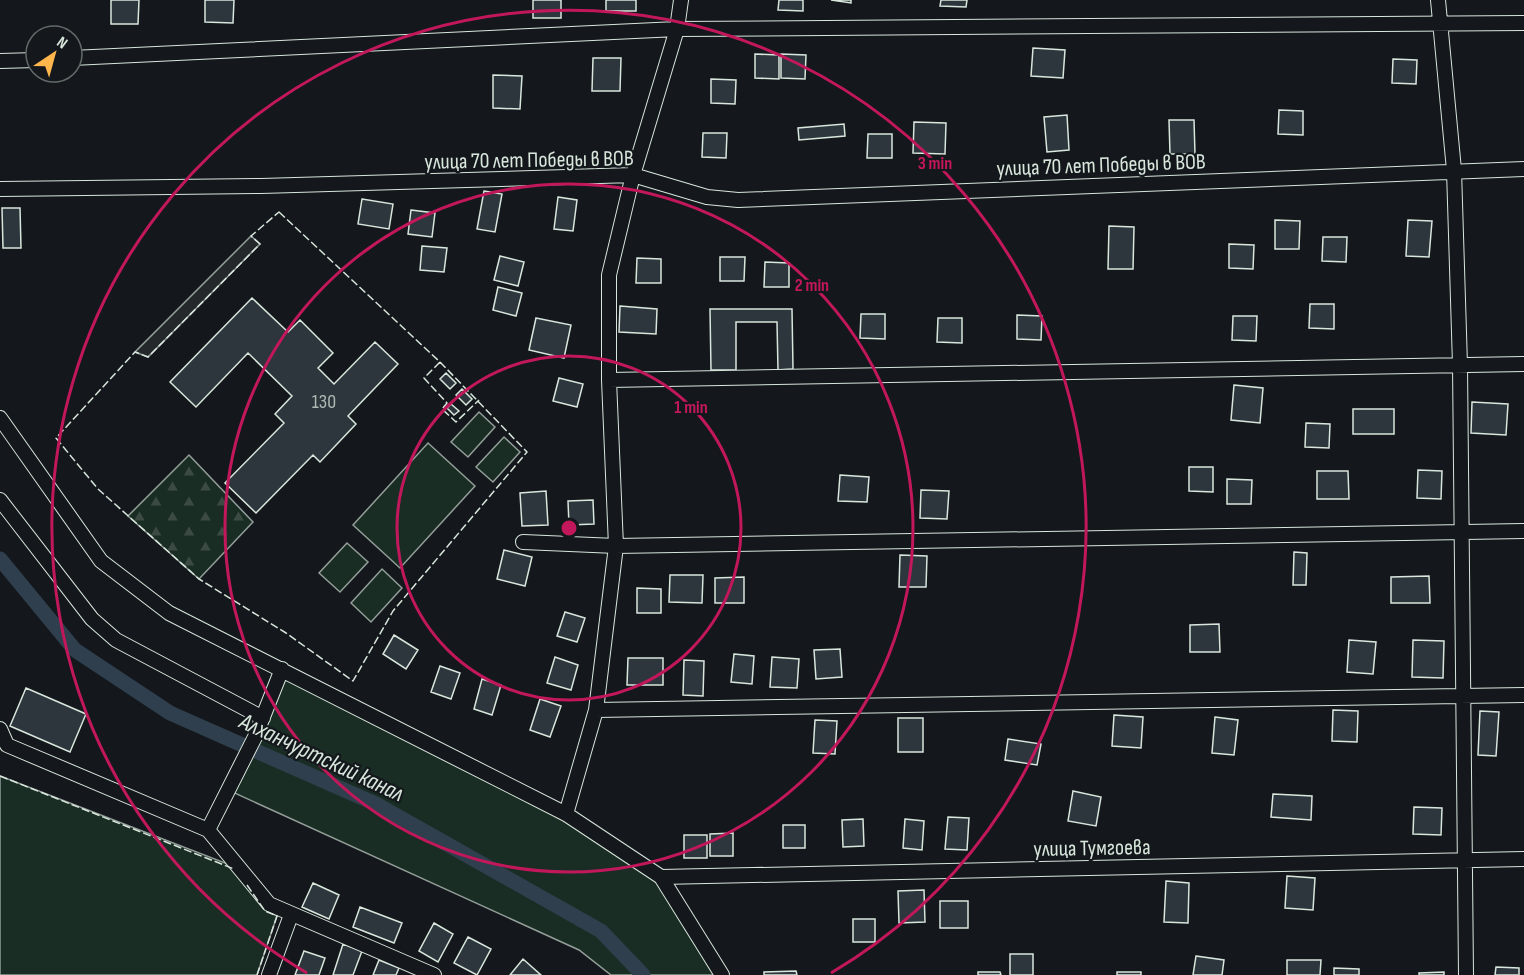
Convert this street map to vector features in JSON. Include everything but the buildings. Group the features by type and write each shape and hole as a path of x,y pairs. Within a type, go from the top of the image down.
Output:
{"street":[{"path":"566,814 596,710 616,546 609,381 609,274 633,175 677,29 681,0"},
{"path":"1438,0 1454,170 1460,365 1463,860 1466,975"},
{"path":"84,57 677,29 1524,23"},
{"path":"0,61 24,60"},
{"name":"улица 70 лет Победы в ВОВ","path":"0,189 261,186 633,175 707,197 738,200 1524,169"},
{"path":"609,381 1524,364"},
{"path":"0,418 101,561 169,613 566,814 661,877 722,975"},
{"path":"0,500 92,619 116,640 263,718"},
{"path":"523,542 616,546 1524,531"},
{"path":"208,830 255,737 282,669"},
{"path":"596,710 1463,698 1524,695"},
{"path":"0,729 7,745 208,830 269,904 434,975"},
{"name":"улица Тумгоева","path":"661,877 1524,859"},
{"path":"269,975 291,915"}],"green space":[{"path":"479,412 495,427 468,457 451,442"},
{"path":"504,437 520,452 493,482 476,467"},
{"path":"428,443 475,486 400,568 353,525"},
{"path":"189,455 253,522 199,579 128,516"},
{"path":"347,543 368,562 340,592 319,573"},
{"path":"382,569 402,588 371,622 351,603"},
{"path":"282,669 566,814 661,877 722,975 611,975 579,950 228,790"},
{"path":"0,776 233,866 265,910 277,916 257,975 0,975"}],"shaded area":[{"path":"251,236 260,244 148,357 135,352"}],"waterway":[{"name":"Алханчуртский канал","path":"0,559 75,650 170,713 376,804 601,931 643,975"}],"fence":[{"path":"279,212 440,362 527,452 393,611 353,681 286,633 199,579 98,489 56,438 135,352 148,357 260,244 251,236 279,212"},
{"path":"440,362 424,378 447,403 442,409 456,422 479,400"},
{"path":"0,776 234,869"},
{"path":"247,885 265,911 277,916 257,975"}]}
